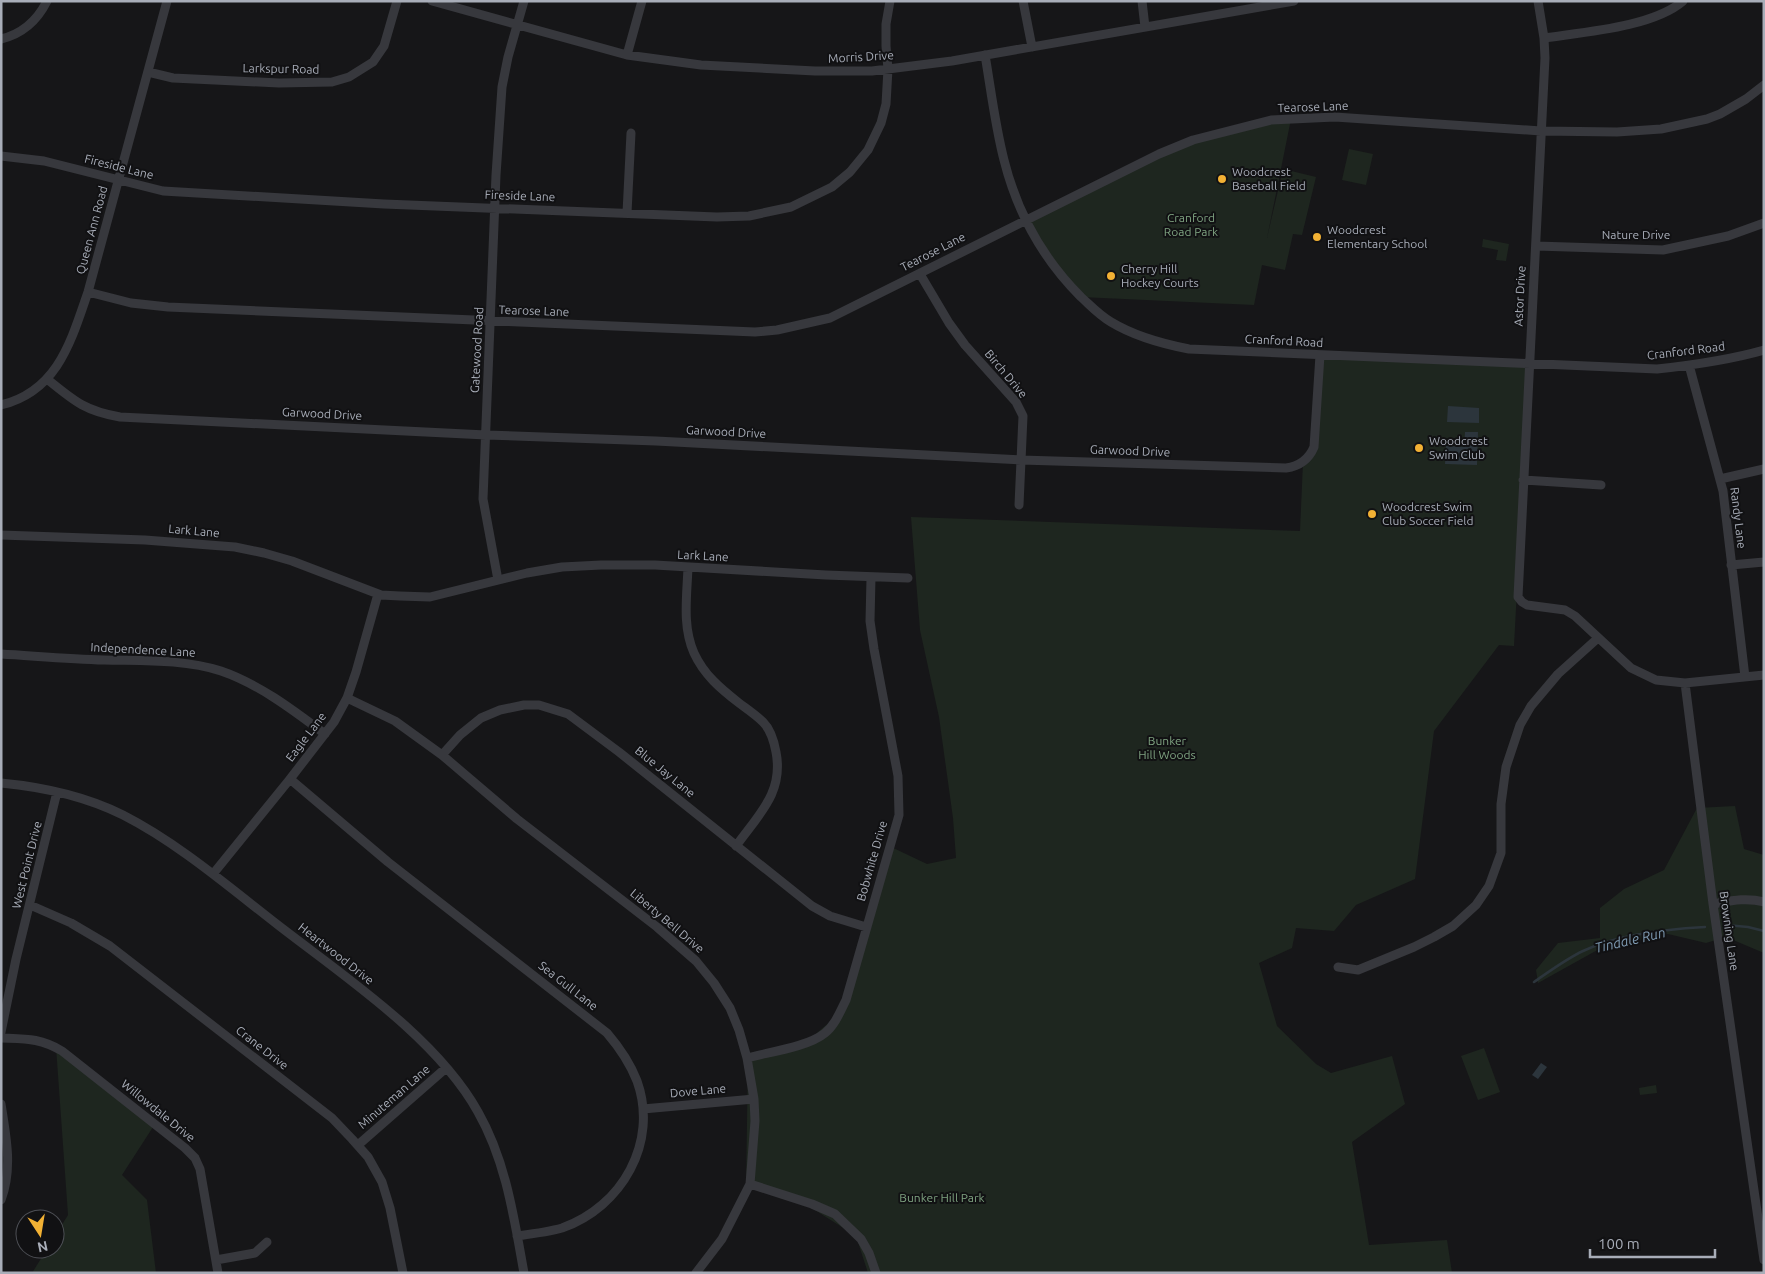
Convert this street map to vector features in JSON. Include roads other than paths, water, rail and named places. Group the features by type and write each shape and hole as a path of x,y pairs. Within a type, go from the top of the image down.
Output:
{"street":[{"path":"1,39 10,37 27,27 36,18 47,1"},
{"name":"Queen Ann Road","path":"1,405 35,390 55,370 68,345 88,292 167,1"},
{"name":"Larkspur Road","path":"148,72 173,78 279,83 332,82 349,77 374,62 384,46 397,1"},
{"name":"Morris Drive","path":"432,1 627,55 701,65 815,71 872,71 985,55 1258,5 1294,1"},
{"name":"Gatewood Road","path":"498,580 483,499 495,207 502,87 524,1"},
{"path":"627,55 642,1"},
{"name":"Fireside Lane","path":"1,156 44,160 163,191 384,204 717,217 750,216 791,207 832,187 850,172 868,150 881,122 886,104 888,69 886,38 890,1"},
{"path":"1023,1 1032,46"},
{"path":"1142,1 1145,27"},
{"name":"Astor Drive","path":"1538,1 1544,38 1541,131 1517,593 1519,599 1525,604 1565,610 1575,616 1598,638"},
{"path":"1544,38 1645,20 1663,14 1683,1"},
{"name":"Cranford Road","path":"985,55 1002,154 1025,219 1041,249 1053,267 1096,312 1111,322 1148,338 1189,349 1658,369 1745,355 1764,350"},
{"name":"Tearose Lane","path":"88,292 131,303 168,307 755,332 777,330 830,318 920,274 1025,219 1159,154 1193,140 1271,120 1335,117 1541,131 1617,132 1690,123 1720,114 1746,99 1764,85"},
{"path":"627,213 631,133"},
{"name":"Nature Drive","path":"1536,246 1663,250 1728,236 1764,223"},
{"name":"Birch Drive","path":"920,274 949,323 965,345 1016,402 1023,416 1019,505"},
{"name":"Garwood Drive","path":"47,379 84,408 99,414 120,417 486,435 656,441 1022,460 1283,468 1303,462 1309,456 1315,444 1320,355"},
{"name":"Randy Lane","path":"1689,365 1720,479 1745,676"},
{"path":"1720,479 1764,469"},
{"path":"1523,480 1601,485"},
{"name":"Lark Lane","path":"1,535 145,540 235,547 292,561 378,594"},
{"path":"1731,565 1764,562"},
{"name":"Lark Lane","path":"498,580 562,567 601,565 688,567 871,578 908,578"},
{"path":"688,567 685,621 694,654 703,670 716,685 763,722 770,732 778,760 778,776 775,788 769,800 736,846"},
{"name":"Bobwhite Drive","path":"747,1058 813,1041 826,1032 840,1014 846,1000 899,815 898,776 870,621 871,578"},
{"path":"378,594 430,597 498,580"},
{"name":"Eagle Lane","path":"212,874 334,722 347,698 356,672 378,594"},
{"path":"1338,967 1358,970 1414,947 1453,926 1476,905 1489,886 1501,853 1501,804 1506,767 1520,725 1531,706 1558,674 1598,638 1631,668 1656,680 1685,683 1764,675"},
{"name":"Independence Lane","path":"1,654 166,662 207,667 256,687 292,709 325,734"},
{"name":"Browning Lane","path":"1685,683 1713,904 1764,1260"},
{"name":"Liberty Bell Drive","path":"347,698 396,721 442,756 517,819 657,927 696,961 714,983 730,1008 747,1058 754,1099 755,1121 750,1184 722,1238 696,1273"},
{"name":"Blue Jay Lane","path":"442,756 460,735 481,718 500,710 524,705 553,708 568,714 619,752 812,906 830,916 866,927"},
{"name":"Sea Gull Lane","path":"290,779 388,862 607,1032 629,1064 637,1082 643,1108 643,1134 635,1163 615,1193 590,1214 562,1228 517,1236"},
{"name":"Heartwood Drive","path":"1,782 25,785 84,798 122,814 152,831 212,874 364,992 435,1054 478,1110 487,1128 504,1171 524,1273"},
{"name":"West Point Drive","path":"1,1032 58,792"},
{"path":"1713,904 1738,899 1753,899 1764,902"},
{"name":"Crane Drive","path":"30,905 71,923 110,946 332,1118 368,1157 382,1182 390,1208 403,1273"},
{"name":"Willowdale Drive","path":"1,1038 48,1043 62,1051 185,1148 195,1158 200,1169 218,1273"},
{"name":"Minuteman Lane","path":"358,1145 446,1068"},
{"name":"Dove Lane","path":"643,1108 754,1099"},
{"path":"1,1104 9,1155 8,1174 1,1200"},
{"path":"750,1184 812,1204 835,1214 861,1239 869,1253 876,1273"},
{"path":"216,1260 255,1253 267,1242"}],"waterway":[{"name":"Tindale Run","path":"1726,925 1764,931"},
{"name":"Tindale Run","path":"1534,982 1558,965 1596,945 1642,934 1705,927"}],"place":[{"name":"Woodcrest Baseball Field","path":"1222,179"},
{"name":"Woodcrest Elementary School","path":"1317,237"},
{"name":"Cherry Hill Hockey Courts","path":"1111,276"},
{"name":"Woodcrest Swim Club","path":"1419,448"},
{"name":"Woodcrest Swim Club Soccer Field","path":"1372,514"}],"park label":[{"name":"Cranford Road Park","path":"1191,225"},
{"name":"Bunker Hill Woods","path":"1167,748"},
{"name":"Bunker Hill Park","path":"942,1198"}]}
